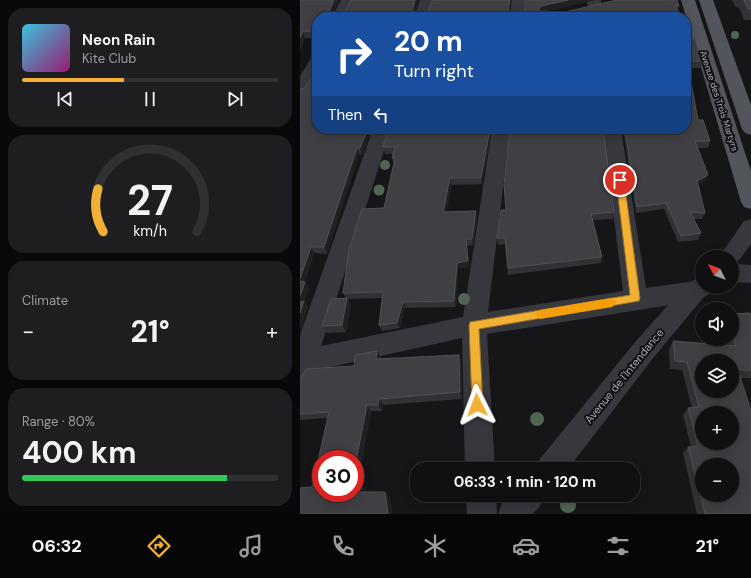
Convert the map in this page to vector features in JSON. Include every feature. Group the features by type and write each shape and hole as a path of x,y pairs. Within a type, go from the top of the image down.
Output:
{"main road":[{"name":"Avenue des Trois Martyrs","path":"688,0 751,202"},
{"name":"Avenue des Trois Martyrs","path":"706,0 751,129"}],"street":[{"path":"342,12 348,0"},
{"path":"423,12 427,0"},
{"path":"517,12 519,0"},
{"path":"581,8 598,6"},
{"path":"300,91 312,65"},
{"path":"301,365 380,134"},
{"path":"480,462 474,325 500,134"},
{"path":"613,134 636,298"},
{"path":"737,250 749,238"},
{"path":"739,273 751,274"},
{"path":"301,365 474,325 695,289"},
{"name":"Avenue de l'Intendance","path":"556,462 646,349 695,292"},
{"path":"481,502 482,514"},
{"path":"513,514 523,502"}],"building":[{"path":"300,0 334,0 329,12 312,12 312,32 303,31 300,38"},
{"path":"351,0 415,0 412,11 428,12 329,12 345,11"},
{"path":"432,0 510,0 508,11 524,12 428,12"},
{"path":"526,0 568,0 541,6 538,11 565,12 524,12"},
{"path":"617,0 677,0 679,6 675,6 678,12 565,12"},
{"path":"744,0 751,0 751,9 748,9"},
{"path":"691,39 695,39 702,61 691,61"},
{"path":"312,76 312,134 366,134 360,148 357,148 324,247 311,247 300,279 300,89 305,88"},
{"path":"691,82 698,120 703,120 710,141 695,141 708,175 697,181 705,213 690,212 701,233 681,236 666,203 637,207 626,134 691,134"},
{"path":"387,134 489,134 481,178 450,178 443,212 476,211 472,239 466,239 468,261 457,263 454,301 403,302 397,323 379,325 383,292 343,293 349,249 362,209 384,208 395,158 392,158 395,147 383,147"},
{"path":"509,134 604,134 614,212 591,214 602,257 508,268 505,238 497,238 501,210 506,210 504,185"},
{"path":"300,281 305,282 300,296"},
{"path":"347,298 342,325 322,326 331,299"},
{"path":"304,301 300,313 300,302"},
{"path":"750,313 751,370 739,370 739,354 695,354 695,392 687,362 675,361 673,341 695,343 695,346 739,346 739,314"},
{"path":"377,351 376,359 459,355 460,392 379,399 378,405 367,405 358,450 320,450 329,412 300,414 300,383 302,375 307,369 354,366 355,355"},
{"path":"739,373 751,411 751,514 705,514 702,502 739,502 739,458 695,458 695,475 688,447 695,446 695,450 739,450 739,406 699,406 697,398 739,398"},
{"path":"695,407 695,435 688,408"},
{"path":"312,487 312,502 364,502 364,492 385,492 388,514 300,514 300,488"}],"slow traffic":[{"path":"540,314 612,302"}],"route":[{"path":"477,405 474,325 636,298 620,180"}]}
